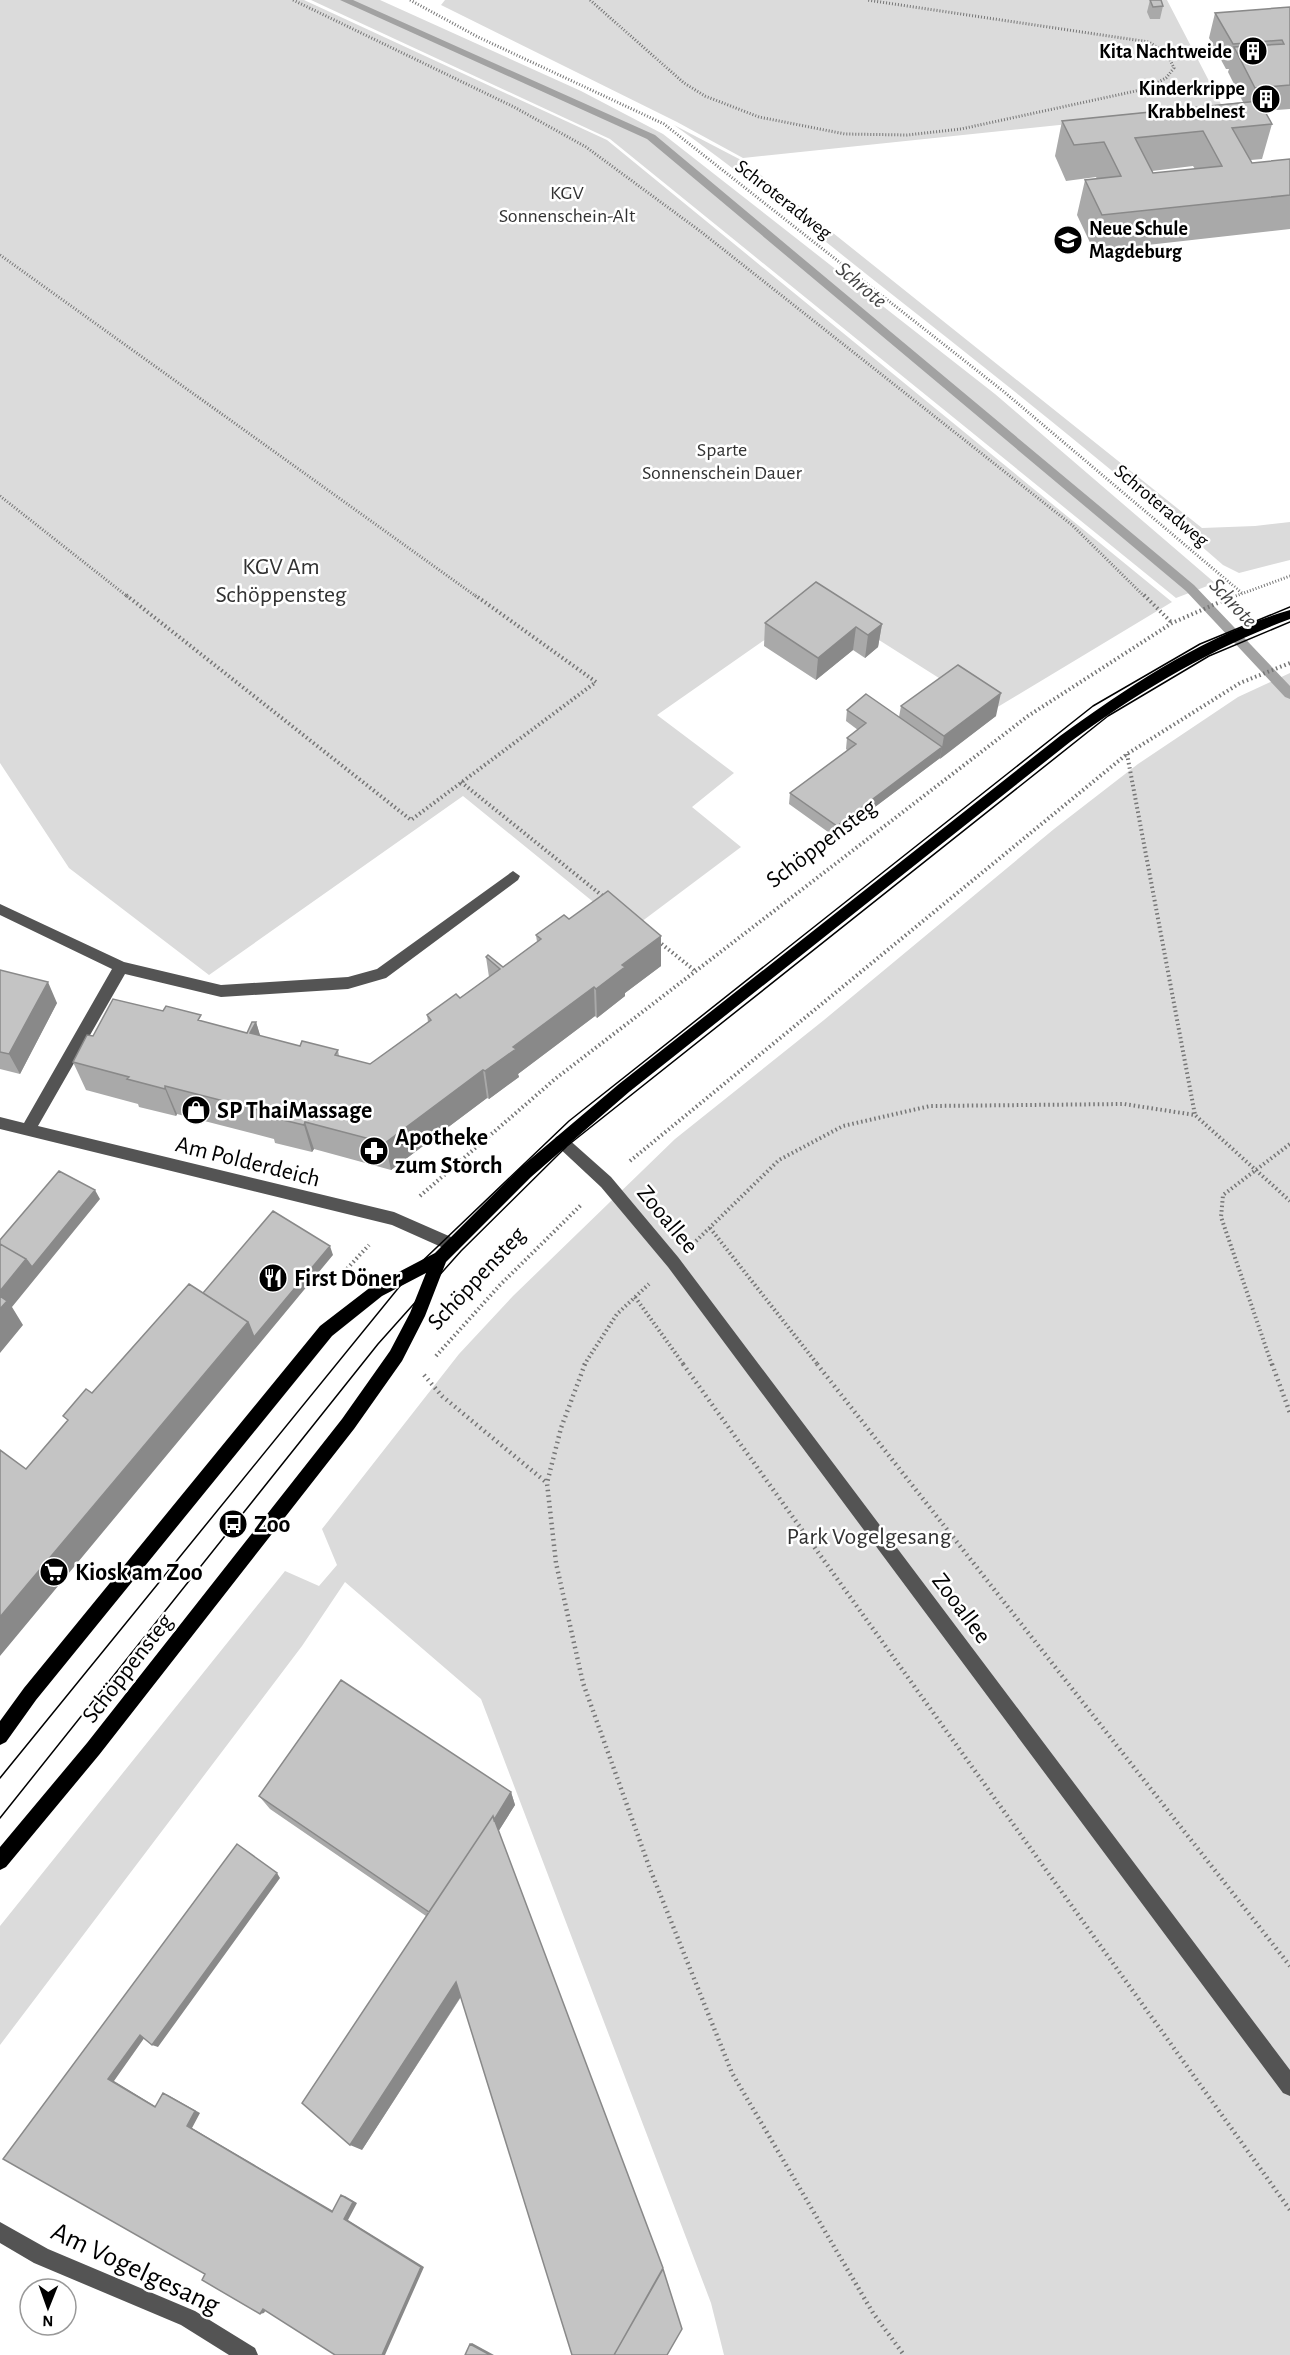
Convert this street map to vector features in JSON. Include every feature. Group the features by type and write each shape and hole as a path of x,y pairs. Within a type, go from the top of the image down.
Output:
{"main road":[{"name":"Schöppensteg","path":"0,1736 30,1694 326,1331 377,1291 440,1258 561,1141 668,1052 1065,739 1122,697 1204,651 1266,622 1290,614"},
{"name":"Schöppensteg","path":"0,1861 93,1749 348,1424 396,1356 417,1316 440,1258"}],"street":[{"path":"0,909 121,967 221,991 357,981 381,974 513,876"},
{"path":"28,1130 121,967"},
{"name":"Am Polderdeich","path":"0,1123 393,1220 453,1245"},
{"name":"Zooallee","path":"561,1141 606,1182 673,1262 1290,2086"},
{"name":"Am Vogelgesang","path":"0,2232 41,2256 188,2318 248,2355"}],"path":[{"path":"292,0 514,107 586,147 700,231 1072,525 1172,623"},
{"name":"Schroteradweg","path":"410,0 478,37 664,124 1004,391 1242,593"},
{"path":"590,0 684,83 705,96 767,119 845,134 907,135 961,129 1145,89 1166,78 1174,68 1167,54 1149,42 867,0"},
{"path":"0,255 597,682 411,820 0,496"},
{"name":"Schöppensteg","path":"415,1201 555,1079 694,970 1028,716 1172,623 1242,593 1290,576"},
{"path":"637,1154 1127,754 1240,683 1290,663"},
{"path":"1127,754 1195,1115"},
{"path":"461,782 610,902"},
{"path":"654,938 694,970"},
{"path":"904,2355 873,2313 732,2073 650,1869 583,1683 556,1563 547,1483 561,1428 581,1370 617,1314 779,1160 843,1126 930,1106 1124,1104 1195,1115 1290,1201"},
{"path":"1290,1144 1223,1196 1221,1216 1240,1277 1290,1413"},
{"name":"Schöppensteg","path":"434,1358 500,1285 567,1218"},
{"path":"710,1228 1290,1966"},
{"path":"635,1297 1290,2210"},
{"name":"Schöppensteg","path":"428,1366 422,1373 442,1395 547,1483"}],"green space":[{"name":"KGV Am Schöppensteg","path":"0,0 304,0 607,140 1172,602 991,711 819,602 657,715 734,773 692,807 741,847 629,931 463,796 209,975 69,868 0,763"},
{"path":"311,0 380,0 581,91 663,134 995,394 1215,583 1176,598 610,139"},
{"path":"445,0 1167,0 1223,108 743,158 677,122 441,5"},
{"path":"674,125 743,161 1202,528 1290,522 1290,560 1239,573 1223,565 1138,492 1007,386 750,182"},
{"name":"Park Vogelgesang","path":"1290,673 1290,2355 724,2355 711,2303 481,1699 345,1582 302,1646 0,2045 0,1926 285,1571 319,1586 337,1565 322,1529 459,1354 513,1296 675,1139 824,1020 1054,829 1138,764 1238,697"}],"building":[{"path":"1150,0 1161,0 1163,6 1153,7"},
{"path":"1290,7 1290,85 1255,88 1234,47 1284,44 1282,40 1233,44 1215,13"},
{"path":"1259,101 1272,124 1232,128 1252,163 1290,159 1290,195 1102,215 1085,180 1121,176 1104,142 1074,145 1062,121","holes":["1203,131 1222,166 1153,173 1135,138"]},
{"path":"816,582 882,624 868,635 856,627 818,658 765,623"},
{"path":"958,665 1001,693 944,736 901,706"},
{"path":"866,694 942,747 837,826 790,793 856,744 847,738 866,723 847,710"},
{"path":"608,891 661,936 622,965 625,967 596,989 594,987 513,1047 516,1049 485,1071 483,1070 385,1143 305,1122 304,1125 266,1116 267,1112 165,1086 165,1089 73,1062 87,1035 93,1036 113,999 163,1011 166,1006 201,1015 198,1020 247,1033 252,1022 256,1022 250,1033 300,1046 302,1041 338,1050 335,1055 370,1064 431,1020 427,1015 456,994 460,998 500,969 486,957 488,955 503,967 541,939 536,935 564,915 569,919"},
{"path":"0,970 48,982 9,1054 0,1052"},
{"path":"59,1171 95,1190 32,1267 26,1259 0,1244 0,1240"},
{"path":"273,1211 330,1246 254,1337 248,1322 203,1293"},
{"path":"0,1244 26,1259 0,1291"},
{"path":"189,1284 248,1322 0,1617 0,1450 26,1469 68,1420 63,1416 86,1389 92,1393"},
{"path":"0,1296 7,1301 0,1309"},
{"path":"341,1680 511,1792 429,1912 259,1796"},
{"path":"493,1816 663,2268 614,2355 572,2355 456,1982 350,2145 302,2103"},
{"path":"237,1844 277,1873 152,2045 140,2035 108,2079 155,2107 163,2093 195,2111 187,2126 332,2212 341,2195 353,2202 344,2219 421,2267 382,2355 335,2355 263,2309 260,2314 202,2280 205,2274 3,2159"},
{"path":"663,2269 682,2329 667,2355 614,2355"},
{"path":"470,2344 490,2355 465,2355"}],"waterway":[{"name":"Schrote","path":"345,0 651,137 1190,588 1290,694"}],"tram line":[{"path":"0,1778 413,1270 569,1121 1093,706 1200,644 1290,607"},
{"path":"0,1818 378,1344 461,1251 567,1146 1108,716 1209,656 1290,622"}],"place":[{"name":"Kita Nachtweide","path":"1253,51"},
{"name":"Kinderkrippe Krabbelnest","path":"1266,99"},
{"name":"Neue Schule Magdeburg","path":"1068,240"},
{"name":"SP ThaiMassage","path":"196,1110"},
{"name":"Apotheke zum Storch","path":"374,1151"},
{"name":"First Döner","path":"273,1278"},
{"name":"Zoo","path":"233,1524"},
{"name":"Kiosk am Zoo","path":"54,1572"}],"park label":[{"name":"KGV Sonnenschein-Alt","path":"567,204"},
{"name":"Sparte Sonnenschein Dauer","path":"722,460"}]}
